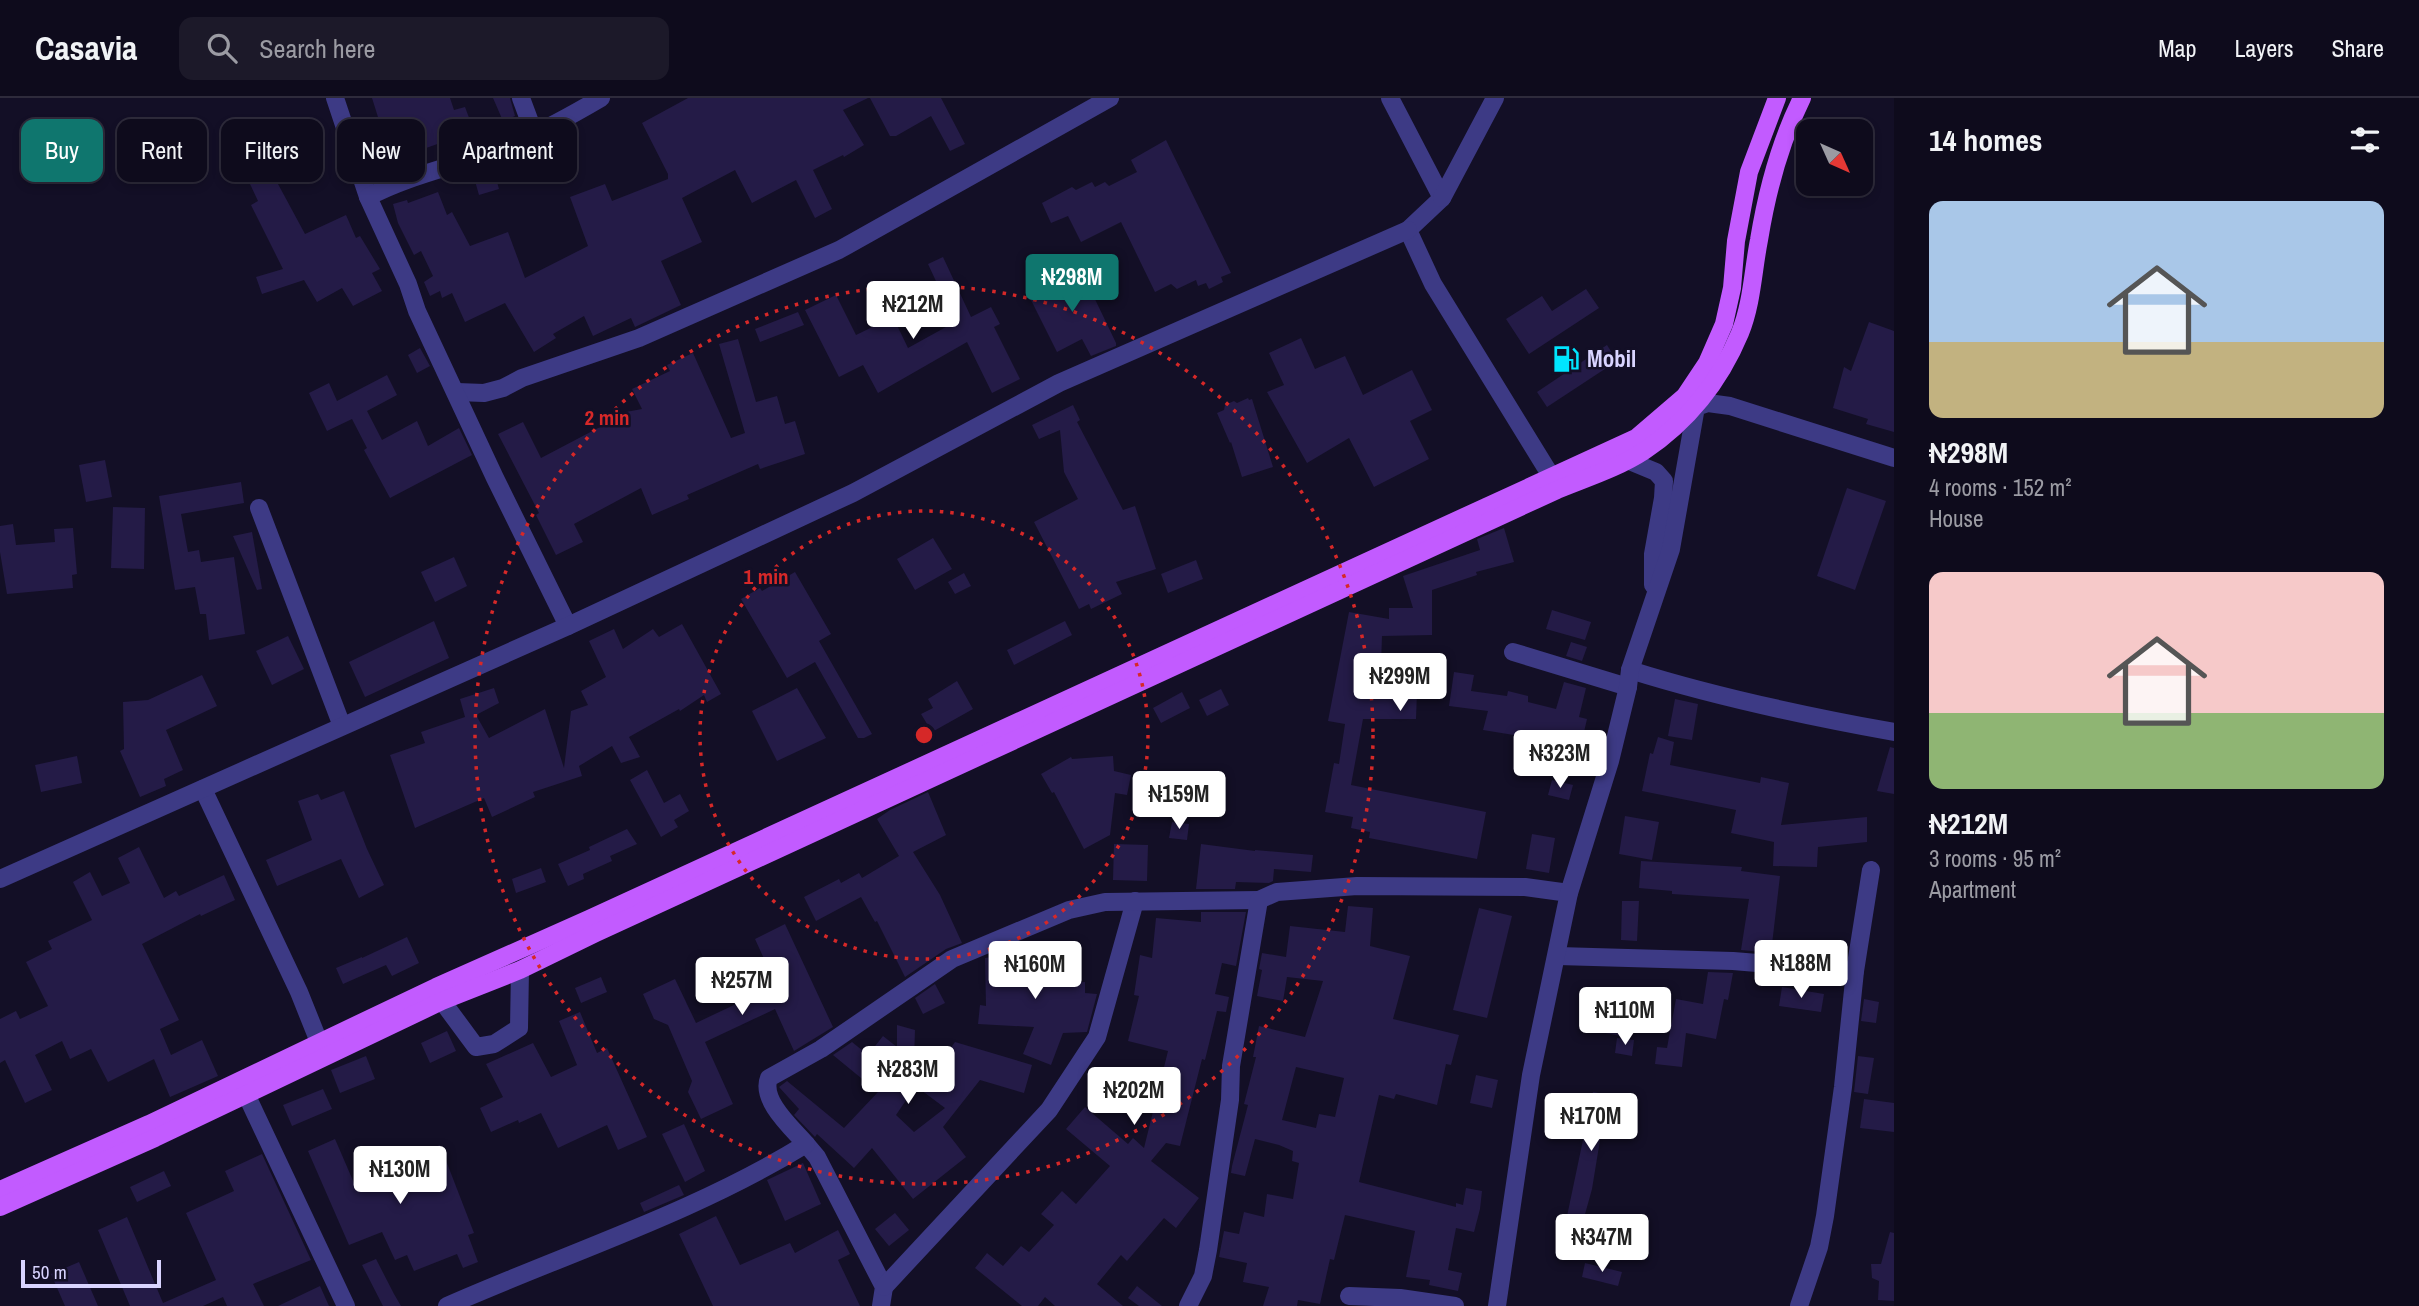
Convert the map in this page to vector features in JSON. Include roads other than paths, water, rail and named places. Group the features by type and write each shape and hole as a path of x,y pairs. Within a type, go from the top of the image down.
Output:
{"main road":[{"path":"0,1207 442,1001 520,970 984,745 1550,476 1636,438 1685,396 1707,363 1732,288 1736,241 1749,172 1777,98"},
{"path":"0,1190 149,1124 319,1042 1627,460 1662,437 1696,407 1720,375 1741,331 1772,178 1802,98"}],"street":[{"path":"335,98 369,197 408,284 417,311 568,626"},
{"path":"521,98 529,119"},
{"path":"561,119 601,98"},
{"path":"457,392 484,393 503,388 540,372 639,338 801,267 890,223 1110,98"},
{"path":"1390,98 1441,198"},
{"path":"0,879 568,626 853,494 1084,371 1408,230 1441,198 1495,98"},
{"path":"369,197 396,184 439,170"},
{"path":"1408,230 1433,284 1550,476"},
{"path":"1497,1306 1531,1075 1558,956 1569,893 1609,761 1653,595 1671,549 1696,407 1708,403 1730,406 1894,458"},
{"path":"1627,460 1656,471 1664,481 1653,554 1653,595"},
{"path":"260,508 342,726"},
{"path":"1513,652 1629,679 1687,688 1835,722 1894,732"},
{"path":"203,789 299,992 319,1042"},
{"path":"1799,1306 1819,1247 1825,1216 1843,1087 1855,971 1871,870"},
{"path":"884,1287 817,1157 768,1098 766,1086 769,1078 821,1049 952,959 1069,910 1105,902 1259,900 1277,891 1357,886 1525,887 1569,893"},
{"path":"1188,1306 1203,1276 1208,1250 1230,1100 1231,1066 1259,900"},
{"path":"881,1306 884,1287 1033,1128 1056,1100 1097,1037 1135,901"},
{"path":"1558,956 1733,961 1855,971"},
{"path":"442,1001 475,1047 494,1044 519,1028 520,970"},
{"path":"246,1094 346,1306"},
{"path":"447,1306 756,1175 806,1144"},
{"path":"1349,1296 1400,1298 1455,1306"}],"place":[{"name":"Mobil","path":"1566,359"}]}
